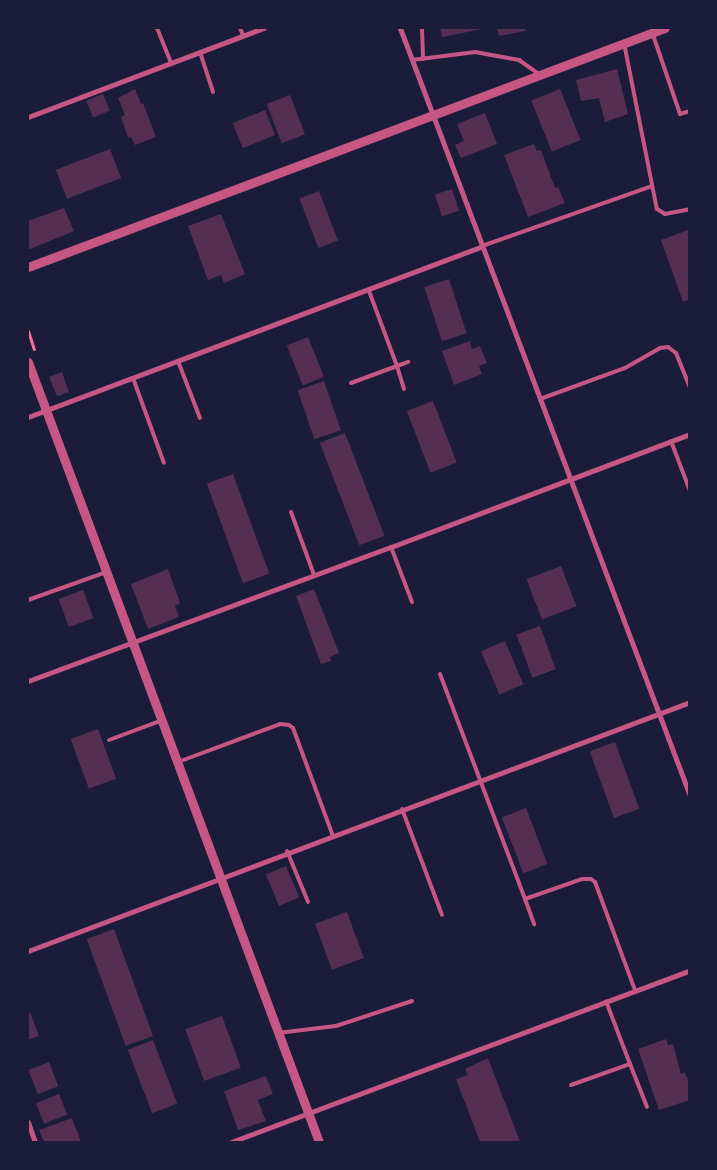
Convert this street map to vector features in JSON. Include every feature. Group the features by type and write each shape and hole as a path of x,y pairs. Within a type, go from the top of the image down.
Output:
{"street":[{"path":"28,117 264,28"},
{"path":"400,28 690,796"},
{"path":"28,268 432,114 665,28"},
{"path":"28,417 482,246"},
{"path":"28,362 160,721 319,1142"},
{"path":"28,681 390,548 690,434"},
{"path":"28,951 481,779 690,702"},
{"path":"231,1142 690,970"},
{"path":"28,1122 35,1142"}],"lane":[{"path":"157,28 171,63"},
{"path":"240,28 243,35"},
{"path":"422,28 424,59"},
{"path":"652,32 680,114 690,111"},
{"path":"624,43 657,210 665,214 690,209"},
{"path":"200,52 213,92"},
{"path":"412,60 465,52 485,54 519,60 540,74"},
{"path":"482,246 652,186"},
{"path":"369,290 404,389"},
{"path":"540,399 625,368 660,348 668,347 676,353 690,387"},
{"path":"178,361 200,418"},
{"path":"351,384 408,362"},
{"path":"133,378 164,464"},
{"path":"671,441 690,490"},
{"path":"291,512 314,575"},
{"path":"390,548 412,602"},
{"path":"28,600 106,572"},
{"path":"440,674 534,924"},
{"path":"109,740 160,721"},
{"path":"176,762 280,724 289,725 293,728 332,836"},
{"path":"402,809 442,915"},
{"path":"287,852 308,902"},
{"path":"525,899 582,879 591,879 595,882 635,990"},
{"path":"278,1033 336,1026 412,1001"},
{"path":"606,1001 648,1107"},
{"path":"571,1086 630,1064"}],"building":[{"path":"440,28 488,28 442,37"},
{"path":"497,28 525,28 525,31 499,36"},
{"path":"617,69 628,114 605,122 599,98 581,101 576,80"},
{"path":"135,89 141,104 143,103 156,137 135,145 131,137 128,138 121,117 125,115 118,98"},
{"path":"560,89 581,140 552,152 531,101"},
{"path":"103,94 110,111 93,117 86,101"},
{"path":"290,95 305,134 282,143 267,104"},
{"path":"265,110 275,135 243,148 233,123"},
{"path":"485,113 497,144 461,158 455,145 464,141 457,124"},
{"path":"534,144 537,151 541,150 555,188 558,187 565,203 528,217 504,155"},
{"path":"110,149 121,178 67,199 56,170"},
{"path":"452,189 459,211 442,216 435,195"},
{"path":"319,191 338,240 318,248 299,199"},
{"path":"64,208 74,231 28,250 28,221"},
{"path":"221,214 245,274 224,283 221,275 208,280 188,226"},
{"path":"688,230 690,299 683,302 661,240"},
{"path":"449,279 467,333 442,341 424,287"},
{"path":"308,337 324,377 303,385 287,346"},
{"path":"470,341 472,349 480,346 487,363 479,366 482,374 454,385 442,351"},
{"path":"62,372 69,392 58,396 49,377"},
{"path":"324,381 341,430 314,439 298,390"},
{"path":"433,401 457,463 431,473 407,411"},
{"path":"345,433 384,536 359,545 320,443"},
{"path":"233,474 269,574 243,583 207,484"},
{"path":"561,566 576,606 542,619 526,579"},
{"path":"168,569 180,603 175,606 179,617 148,629 131,584"},
{"path":"314,589 339,653 330,657 331,661 321,664 296,596"},
{"path":"83,590 93,618 69,627 59,599"},
{"path":"540,626 556,669 532,678 517,635"},
{"path":"505,641 523,684 499,694 481,651"},
{"path":"98,729 116,779 89,789 71,739"},
{"path":"615,742 639,809 614,818 590,751"},
{"path":"526,808 548,864 523,873 502,817"},
{"path":"286,866 299,897 279,906 266,875"},
{"path":"347,912 364,958 332,970 315,924"},
{"path":"114,929 153,1036 126,1046 87,939"},
{"path":"30,1012 39,1036 28,1040 28,1013"},
{"path":"222,1016 241,1068 204,1081 185,1029"},
{"path":"666,1039 668,1045 673,1044 681,1074 685,1072 690,1086 690,1100 659,1110 638,1049"},
{"path":"153,1040 177,1103 152,1113 128,1050"},
{"path":"488,1058 520,1142 480,1142 456,1079 468,1075 465,1069"},
{"path":"49,1062 58,1086 38,1094 28,1070"},
{"path":"266,1076 273,1094 258,1100 266,1121 238,1130 224,1091"},
{"path":"59,1094 67,1114 44,1124 36,1103"},
{"path":"72,1118 81,1142 44,1142 39,1130"}]}
